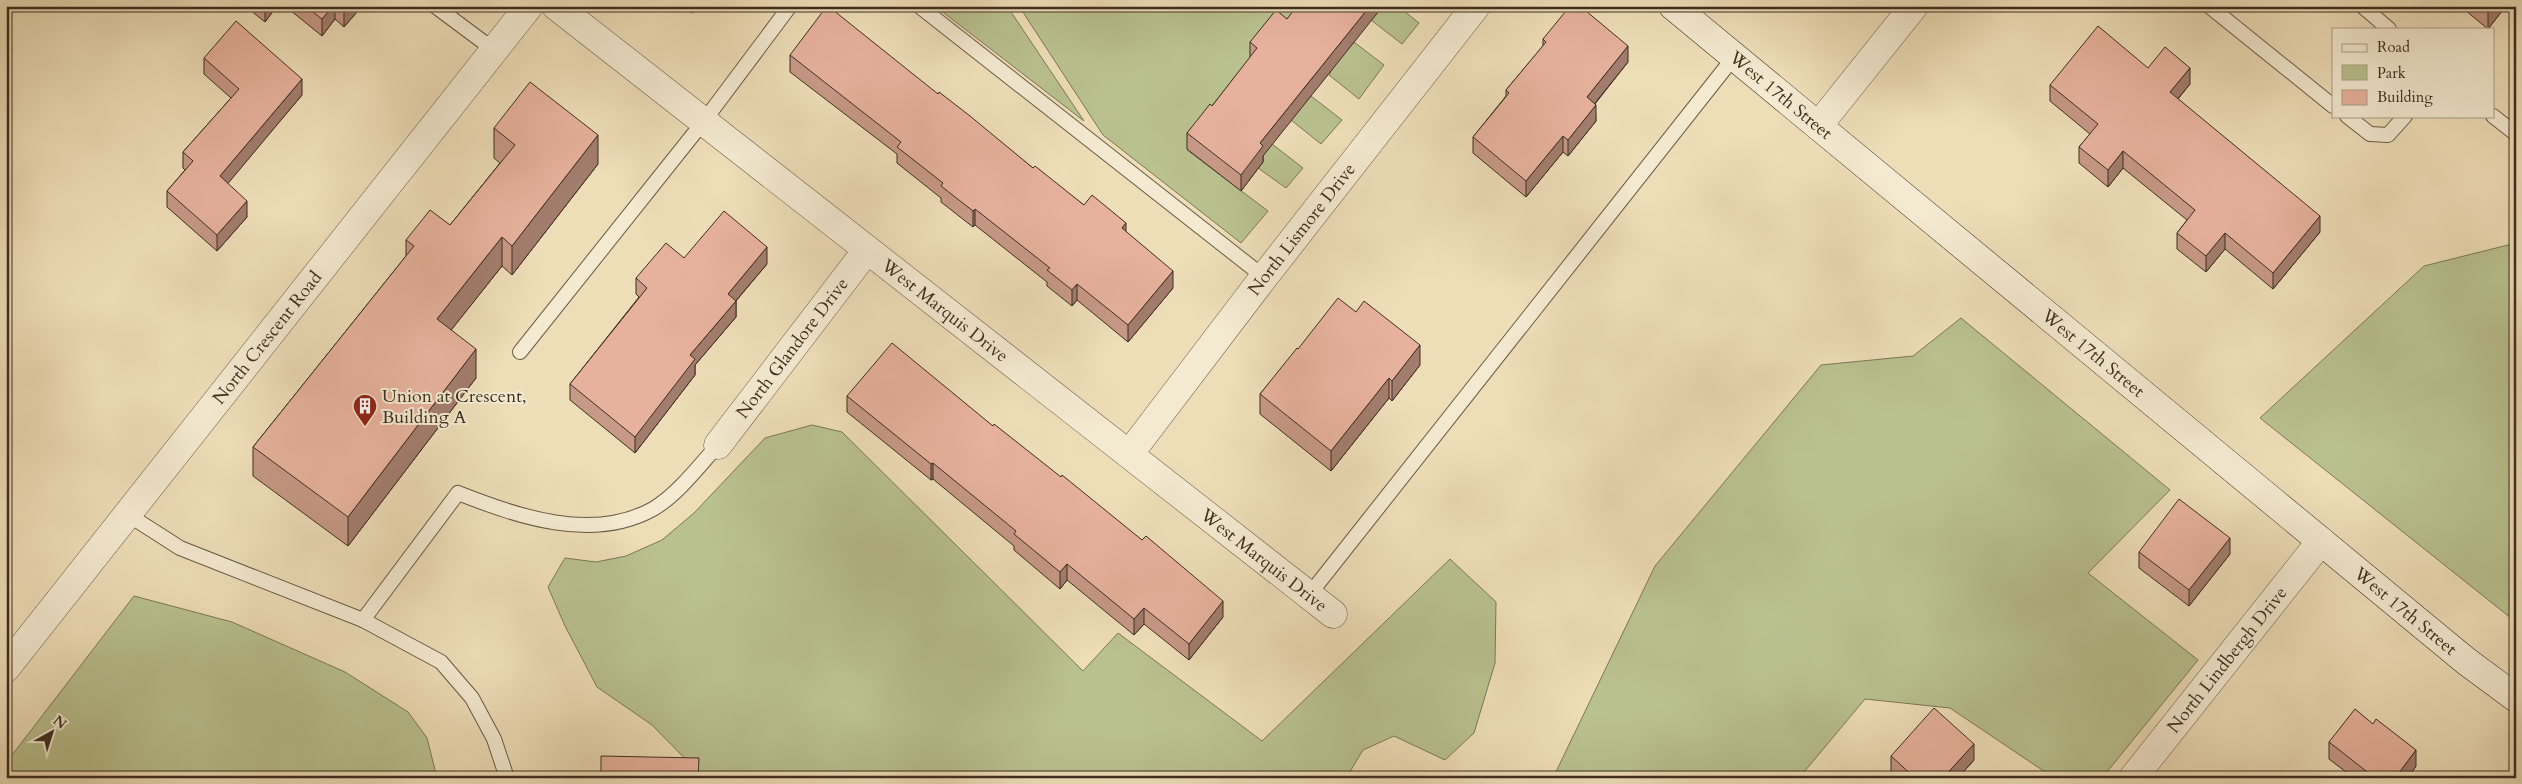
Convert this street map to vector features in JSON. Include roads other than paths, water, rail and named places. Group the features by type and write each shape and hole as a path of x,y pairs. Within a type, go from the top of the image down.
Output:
{"street":[{"name":"North Crescent Road","path":"6,668 529,6"},
{"name":"West Marquis Drive","path":"556,6 1130,453 1333,614"},
{"name":"North Lismore Drive","path":"1130,453 1264,277 1476,6"},
{"name":"West 17th Street","path":"1673,6 2466,661 2516,698"},
{"path":"1818,126 1914,6"},
{"name":"North Glandore Drive","path":"718,445 867,250"},
{"name":"North Lindbergh Drive","path":"2133,778 2321,541"}],"lane":[{"path":"435,6 494,50"},
{"path":"520,352 704,122 790,6"},
{"path":"919,6 1264,277"},
{"path":"2210,6 2332,105"},
{"path":"2362,6 2388,28"},
{"path":"1309,595 1734,56"},
{"path":"2494,117 2516,134"},
{"path":"2350,118 2370,134 2388,135 2403,118"},
{"path":"364,620 458,493 527,516 560,523 593,525 622,521 653,508 688,478 718,445"},
{"path":"127,514 180,548 364,620 441,662 472,698 494,739 507,778"}],"place":[{"name":"Union at Crescent, Building A","path":"365,427"}]}
